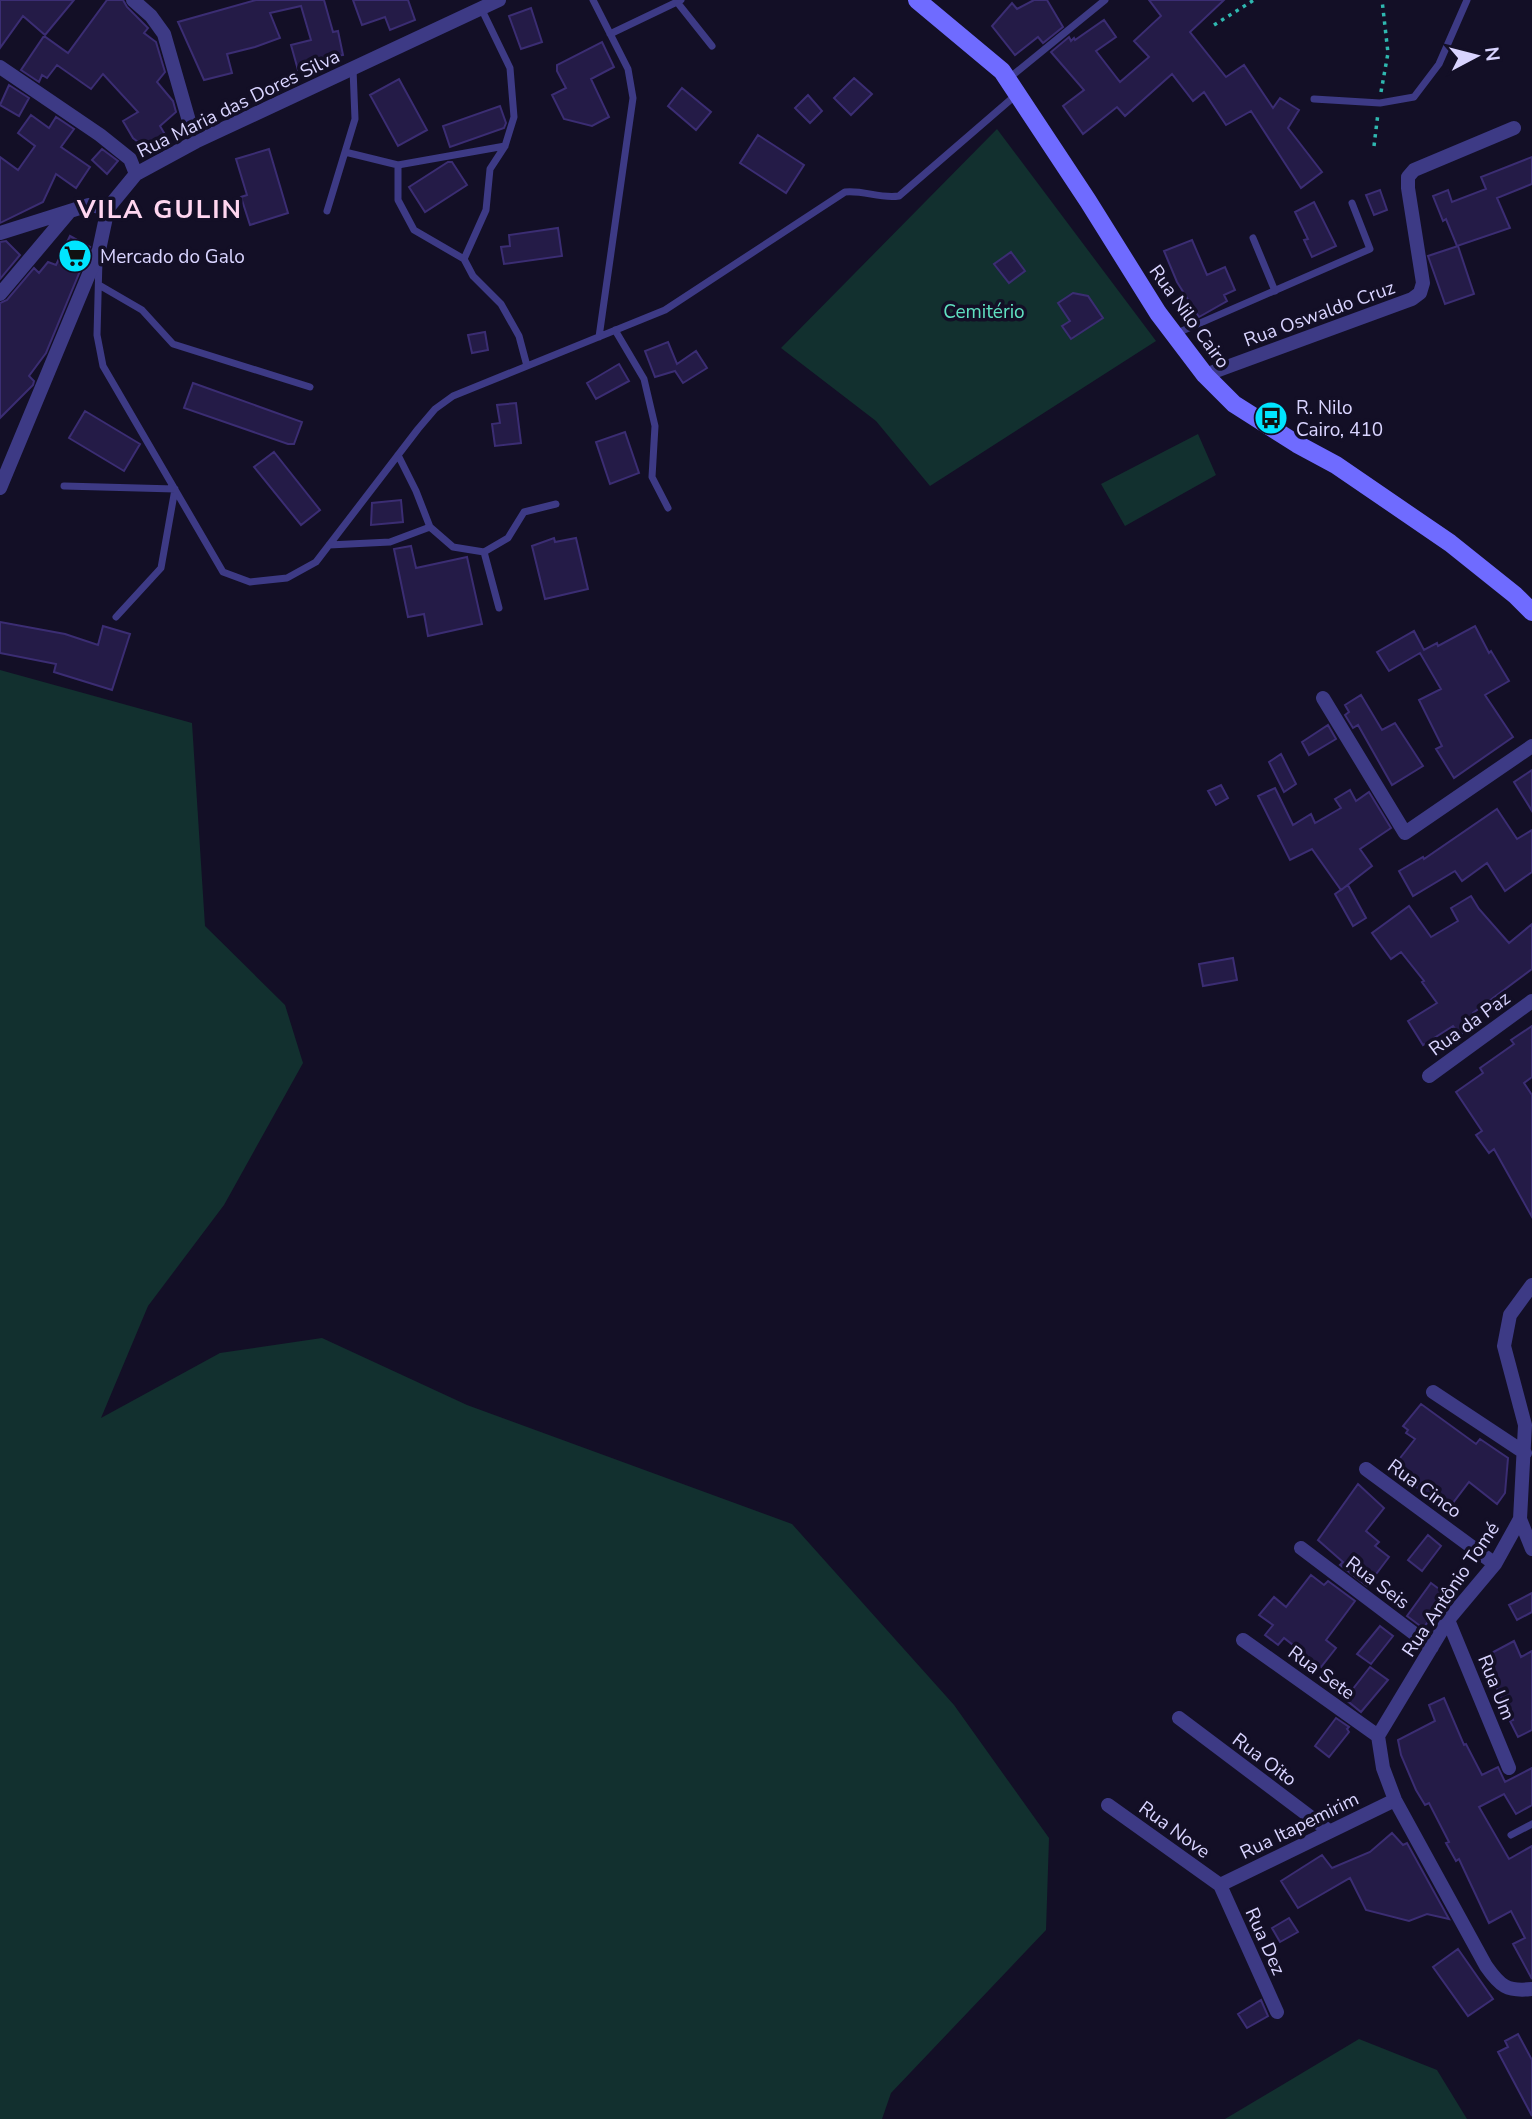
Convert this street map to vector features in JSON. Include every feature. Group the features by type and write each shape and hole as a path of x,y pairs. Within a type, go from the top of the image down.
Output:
{"street":[{"path":"132,0 151,16 164,34 195,142"},
{"name":"Rua Maria das Dores Silva","path":"107,208 136,174 195,142 499,0"},
{"name":"Rua Nilo Cairo","path":"917,0 1003,71 1158,313 1205,375 1234,404 1336,465 1450,543 1532,612"},
{"path":"0,67 100,135 130,159 136,174"},
{"name":"Rua Oswaldo Cruz","path":"1205,375 1412,299 1420,293 1423,283 1408,177 1413,170 1514,128"},
{"path":"0,233 71,209 89,205 107,208 99,250 0,488"},
{"path":"0,294 71,209"},
{"path":"1323,698 1405,833 1532,747"},
{"name":"Rua da Paz","path":"1430,1076 1532,1001"},
{"name":"Rua Antônio Tomé","path":"1378,1736 1448,1620 1495,1564 1520,1519 1529,1427 1504,1346 1510,1315 1532,1285"},
{"path":"1433,1392 1525,1453"},
{"name":"Rua Cinco","path":"1366,1469 1495,1564"},
{"path":"1520,1519 1532,1549"},
{"name":"Rua Seis","path":"1301,1548 1432,1647"},
{"name":"Rua Um","path":"1448,1620 1509,1768"},
{"name":"Rua Sete","path":"1243,1640 1378,1736"},
{"name":"Rua Oito","path":"1179,1718 1329,1831"},
{"path":"1378,1736 1383,1768 1395,1800 1497,1982 1509,1989 1529,1989"},
{"name":"Rua Itapemirim","path":"1220,1885 1395,1800"},
{"name":"Rua Nove","path":"1108,1805 1220,1885"},
{"name":"Rua Dez","path":"1220,1885 1277,2012"}],"lane":[{"path":"593,0 628,69 633,98 598,337"},
{"path":"99,250 97,335 103,366 223,572 250,582 287,578 316,562 435,409 453,396 665,310 845,191 856,190 884,198 899,196 1105,0"},
{"path":"1314,99 1380,103 1414,97 1439,64 1467,0"},
{"path":"610,34 679,1 712,46"},
{"path":"464,259 486,210 490,169 505,146 514,117 510,68 481,8"},
{"path":"327,211 355,119 353,69"},
{"path":"345,152 398,165 505,146"},
{"path":"398,165 398,200 414,230 464,259 473,276 501,303 519,336 527,366"},
{"path":"1174,335 1370,249 1352,203"},
{"path":"1253,238 1275,291"},
{"path":"99,285 142,310 173,344 310,387"},
{"path":"615,330 644,379 655,426 652,477 668,508"},
{"path":"398,455 430,527 453,547 484,552 508,538 524,512 556,504"},
{"path":"64,486 175,489"},
{"path":"116,617 161,568 175,489"},
{"path":"329,545 390,542 430,527"},
{"path":"484,552 499,608"},
{"path":"1511,1835 1532,1824"}],"path":[{"path":"1214,26 1254,0"},
{"path":"1374,146 1388,53 1382,0"}],"green space":[{"name":"Cemitério","path":"997,129 1156,341 930,486 876,421 781,348"},
{"path":"1198,434 1216,475 1125,526 1101,484"},
{"path":"0,670 192,723 205,926 285,1005 303,1063 224,1205 148,1306 101,1418 220,1353 322,1338 467,1405 792,1524 954,1705 1049,1838 1046,1930 891,2093 882,2119 0,2119"},
{"path":"1359,2039 1437,2070 1467,2119 1225,2119"}],"building":[{"path":"0,0 74,0 45,35 23,16 0,48"},
{"path":"107,0 123,0 148,28 144,33 156,42 165,72 157,82 173,101 176,112 160,126 167,138 148,150 133,138 123,121 138,112 103,74 91,89 57,65 47,78 42,75 39,82 21,70 44,36 68,53"},
{"path":"256,0 324,0 333,32 338,31 343,55 310,61 312,66 298,70 291,45 311,40 301,6 270,13 280,38 227,54 232,73 204,80 178,22"},
{"path":"353,0 408,0 415,20 390,30 385,17 362,25"},
{"path":"1034,0 1047,0 1063,27 1043,43 1038,37 1015,55 992,26 1012,3 1017,9"},
{"path":"1149,0 1224,0 1190,32 1226,77 1244,65 1273,108 1280,98 1299,110 1288,128 1322,172 1301,188 1251,111 1226,125 1204,92 1193,101 1172,74 1125,116 1117,107 1083,134 1063,106 1084,90 1051,52 1069,37 1071,41 1074,38 1075,40 1104,20 1116,37 1096,51 1120,82 1149,57 1134,41 1161,16"},
{"path":"531,8 542,42 521,49 509,16"},
{"path":"602,42 614,67 591,79 609,117 592,126 564,119 552,95 566,88 557,71 557,65"},
{"path":"854,78 872,94 851,115 834,98"},
{"path":"399,79 427,130 398,146 370,95"},
{"path":"9,85 29,98 19,116 0,105"},
{"path":"682,88 711,112 696,130 668,106"},
{"path":"808,95 822,111 810,123 795,108"},
{"path":"500,106 506,123 504,128 450,147 443,126"},
{"path":"31,115 49,128 56,117 74,129 61,147 90,167 76,188 56,174 43,202 0,223 0,157 18,170 35,146 18,133"},
{"path":"758,135 804,165 786,193 740,163"},
{"path":"102,149 118,161 107,174 92,160"},
{"path":"269,149 288,213 250,225 241,197 247,195 236,159"},
{"path":"1532,157 1532,184 1497,198 1510,228 1457,246 1433,196 1448,190 1452,202 1486,189 1481,177"},
{"path":"452,162 467,185 425,212 409,187"},
{"path":"1380,190 1387,210 1374,215 1366,195"},
{"path":"1314,202 1336,246 1312,257 1304,240 1308,239 1295,212"},
{"path":"558,228 562,256 504,264 501,247 510,246 509,235"},
{"path":"70,236 90,247 46,353 29,376 34,381 33,385 0,418 0,303 7,300 34,268 39,273 48,262 56,265"},
{"path":"1192,240 1207,275 1225,267 1235,290 1224,295 1227,301 1199,317 1177,282 1164,251"},
{"path":"6,241 20,255 0,279 0,242"},
{"path":"1458,246 1474,294 1445,304 1428,256"},
{"path":"1011,252 1025,271 1009,283 994,264"},
{"path":"1073,293 1088,296 1103,318 1071,339 1062,326 1070,321 1058,303"},
{"path":"485,332 488,350 472,353 468,335"},
{"path":"668,342 677,364 696,351 707,368 683,383 675,371 655,377 645,351"},
{"path":"619,364 629,381 596,399 587,383"},
{"path":"193,383 302,422 294,444 184,408"},
{"path":"516,403 521,443 495,446 492,424 500,423 497,405"},
{"path":"85,411 140,444 124,471 69,438"},
{"path":"625,432 639,473 610,484 596,442"},
{"path":"274,452 320,510 301,525 254,467"},
{"path":"401,500 403,522 371,525 372,503"},
{"path":"554,538 555,542 576,538 588,589 545,599 532,546"},
{"path":"411,546 416,568 467,557 482,624 428,636 424,614 408,617 394,549"},
{"path":"0,622 65,634 98,645 103,626 130,634 112,690 54,672 56,664 0,653"},
{"path":"1475,626 1489,653 1491,651 1509,681 1485,695 1513,737 1454,778 1436,749 1442,746 1419,700 1441,689 1420,653 1389,671 1377,652 1414,631 1424,650 1437,643 1438,646"},
{"path":"1361,695 1382,730 1395,723 1423,766 1392,785 1358,725 1353,728 1345,715 1349,712 1345,705"},
{"path":"1328,725 1336,739 1309,755 1302,742"},
{"path":"1281,754 1296,784 1284,792 1269,762"},
{"path":"1532,770 1532,811 1514,782"},
{"path":"1221,785 1228,798 1216,805 1208,791"},
{"path":"1275,788 1293,825 1311,814 1315,823 1341,808 1335,799 1350,790 1356,801 1369,792 1391,828 1360,849 1372,866 1341,890 1312,849 1290,860 1258,796"},
{"path":"1497,809 1517,839 1532,830 1532,872 1505,891 1487,863 1462,881 1455,871 1413,896 1399,871 1423,857 1424,859"},
{"path":"1348,885 1366,918 1353,926 1335,894"},
{"path":"1471,896 1509,943 1532,924 1532,969 1473,1013 1479,1022 1460,1035 1453,1026 1423,1045 1408,1021 1437,1003 1401,952 1391,959 1372,933 1409,906 1431,937 1458,921 1451,908"},
{"path":"1233,958 1237,980 1203,986 1199,964"},
{"path":"1532,1026 1532,1077 1524,1083 1532,1095 1532,1217 1494,1149 1489,1153 1476,1135 1482,1131 1456,1092 1483,1073 1480,1068 1514,1044 1511,1040"},
{"path":"1421,1404 1476,1444 1480,1439 1508,1458 1505,1493 1497,1504 1469,1482 1446,1512 1393,1467 1415,1439 1406,1433 1408,1430 1403,1426"},
{"path":"1358,1484 1384,1508 1366,1531 1379,1542 1375,1546 1389,1557 1367,1586 1340,1565 1343,1562 1318,1540"},
{"path":"1428,1535 1441,1546 1422,1571 1408,1560"},
{"path":"1311,1575 1324,1585 1328,1581 1355,1601 1326,1640 1336,1648 1321,1667 1284,1638 1278,1645 1265,1635 1273,1625 1259,1615 1274,1597 1286,1607"},
{"path":"1431,1583 1447,1595 1444,1603 1423,1628 1407,1616"},
{"path":"1532,1593 1532,1612 1517,1620 1509,1605"},
{"path":"1380,1626 1393,1636 1371,1664 1357,1654"},
{"path":"1514,1641 1521,1657 1532,1651 1532,1730 1518,1737 1484,1657"},
{"path":"1370,1667 1388,1680 1361,1712 1345,1699"},
{"path":"1444,1698 1464,1745 1466,1744 1482,1775 1498,1767 1505,1782 1532,1768 1532,1805 1516,1814 1504,1794 1479,1807 1509,1859 1532,1846 1532,1979 1513,1944 1525,1938 1511,1911 1489,1923 1459,1859 1456,1861 1446,1843 1449,1842 1429,1803 1425,1805 1416,1790 1401,1755 1398,1740 1435,1721 1429,1705"},
{"path":"1336,1718 1349,1727 1349,1732 1329,1757 1315,1746"},
{"path":"1392,1833 1403,1845 1407,1843 1449,1919 1427,1914 1409,1921 1366,1910 1350,1878 1298,1908 1281,1881 1322,1855 1332,1868 1370,1852"},
{"path":"1289,1918 1298,1932 1280,1942 1272,1928"},
{"path":"1458,1949 1493,1999 1468,2016 1433,1967"},
{"path":"1261,2000 1268,2016 1247,2028 1238,2014"},
{"path":"1518,2034 1532,2060 1532,2116 1498,2052 1508,2047 1505,2041"}],"place":[{"name":"Mercado do Galo","path":"75,256"},
{"name":"R. Nilo Cairo, 410","path":"1271,418"}],"district":[{"name":"VILA GULIN","path":"160,209"}]}
